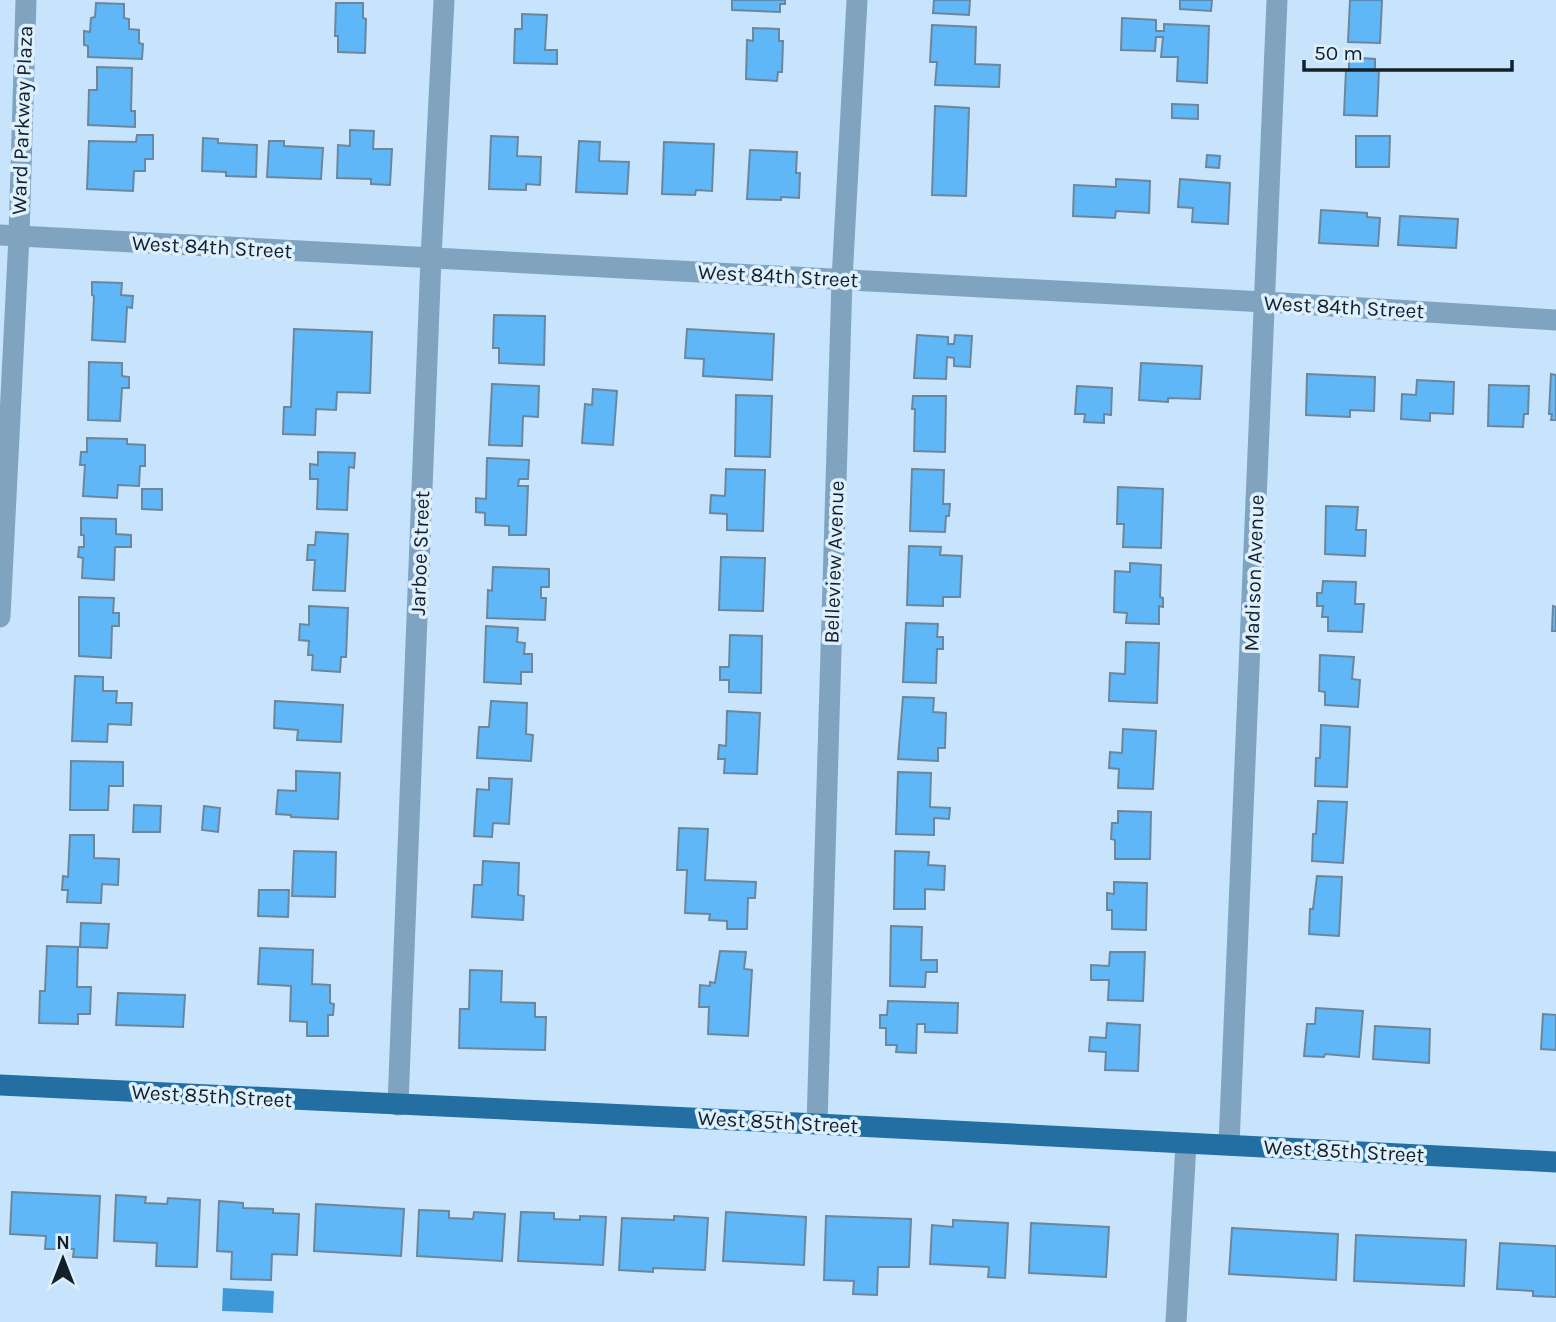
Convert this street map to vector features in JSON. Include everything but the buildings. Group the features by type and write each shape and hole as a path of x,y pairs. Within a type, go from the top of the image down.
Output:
{"main road":[{"name":"West 85th Street","path":"0,1086 1556,1162"}],"street":[{"name":"Ward Parkway Plaza","path":"0,617 9,236 26,0"},
{"name":"Jarboe Street","path":"398,1105 431,258 444,0"},
{"name":"Belleview Avenue","path":"817,1124 842,280 857,0"},
{"name":"Madison Avenue","path":"1229,1145 1278,0"},
{"name":"West 84th Street","path":"9,236 1265,302 1556,320"},
{"path":"1176,1322 1186,1143"}],"water":[{"path":"223,1288 274,1291 273,1313 222,1311"}]}
